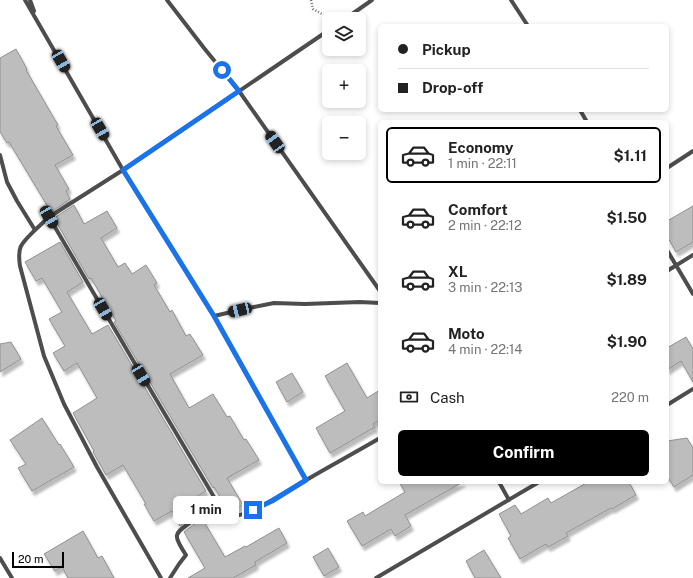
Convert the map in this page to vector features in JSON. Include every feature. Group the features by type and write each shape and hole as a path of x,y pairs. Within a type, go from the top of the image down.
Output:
{"street":[{"path":"25,0 123,170 214,316 306,480"},
{"path":"30,0 37,20"},
{"path":"167,0 239,91 378,288"},
{"path":"355,12 372,0"},
{"path":"512,0 527,24"},
{"path":"161,578 97,467 64,404 44,356 20,266 18,256 19,249 35,230 49,217 123,170 322,35"},
{"path":"669,167 693,151"},
{"path":"0,155 7,182 16,201 35,230"},
{"path":"49,217 217,502 227,514 231,516 239,516 272,501 378,439"},
{"path":"669,253 693,294"},
{"path":"669,270 693,255"},
{"path":"214,316 274,303 378,303"},
{"path":"669,404 693,389"},
{"path":"500,484 509,500"},
{"path":"376,578 536,484"},
{"path":"170,578 186,555 176,535 179,530 196,518"},
{"path":"0,558 12,578"}],"path":[{"path":"311,0 313,9 322,14"}],"building":[{"path":"16,49 27,69 26,70 58,125 56,126 73,155 55,165 69,189 66,191 70,199 51,212 9,142 7,143 0,132 0,58"},
{"path":"74,205 84,224 107,211 117,228 101,238 118,267 125,263 132,274 146,265 157,283 154,285 170,312 172,310 186,336 190,334 203,355 170,374 189,408 213,394 227,417 230,416 244,440 246,439 259,460 227,478 243,505 230,512 214,487 213,488 114,322 116,321 91,278 89,279 54,218"},
{"path":"693,206 693,242 676,252 669,240 669,220"},
{"path":"60,242 83,282 67,292 92,334 108,325 206,491 191,500 225,557 279,528 287,543 255,562 256,565 233,578 188,578 205,568 184,532 198,521 199,516 194,515 180,526 172,511 154,521 144,504 146,504 123,465 106,475 93,452 94,451 73,413 97,398 77,363 64,371 53,353 65,346 49,319 62,312 42,278 36,281 25,262"},
{"path":"686,337 693,349 693,382 681,361 669,369 669,347"},
{"path":"11,342 21,359 0,372 0,344"},
{"path":"347,363 367,398 378,391 378,421 373,424 375,427 330,453 316,428 345,411 325,376"},
{"path":"292,373 303,392 287,402 276,382"},
{"path":"42,418 74,467 32,491 18,468 26,464 10,440"},
{"path":"687,438 693,448 693,475 674,487 669,479 669,441"},
{"path":"400,484 459,484 405,515 411,526 395,536 391,529 362,546 347,521 363,512 365,516 405,492"},
{"path":"584,484 630,484 636,495 566,533 568,536 548,547 546,544 520,559 508,538 511,536 499,514 515,505 521,514 548,498 551,503"},
{"path":"83,531 98,558 102,556 114,578 68,578 62,567 55,571 44,554"},
{"path":"328,548 339,567 324,576 313,557"},
{"path":"484,550 501,578 475,578 466,561"}],"route":[{"path":"222,70 239,91 123,170 214,316 306,480 272,501 253,510"}]}
